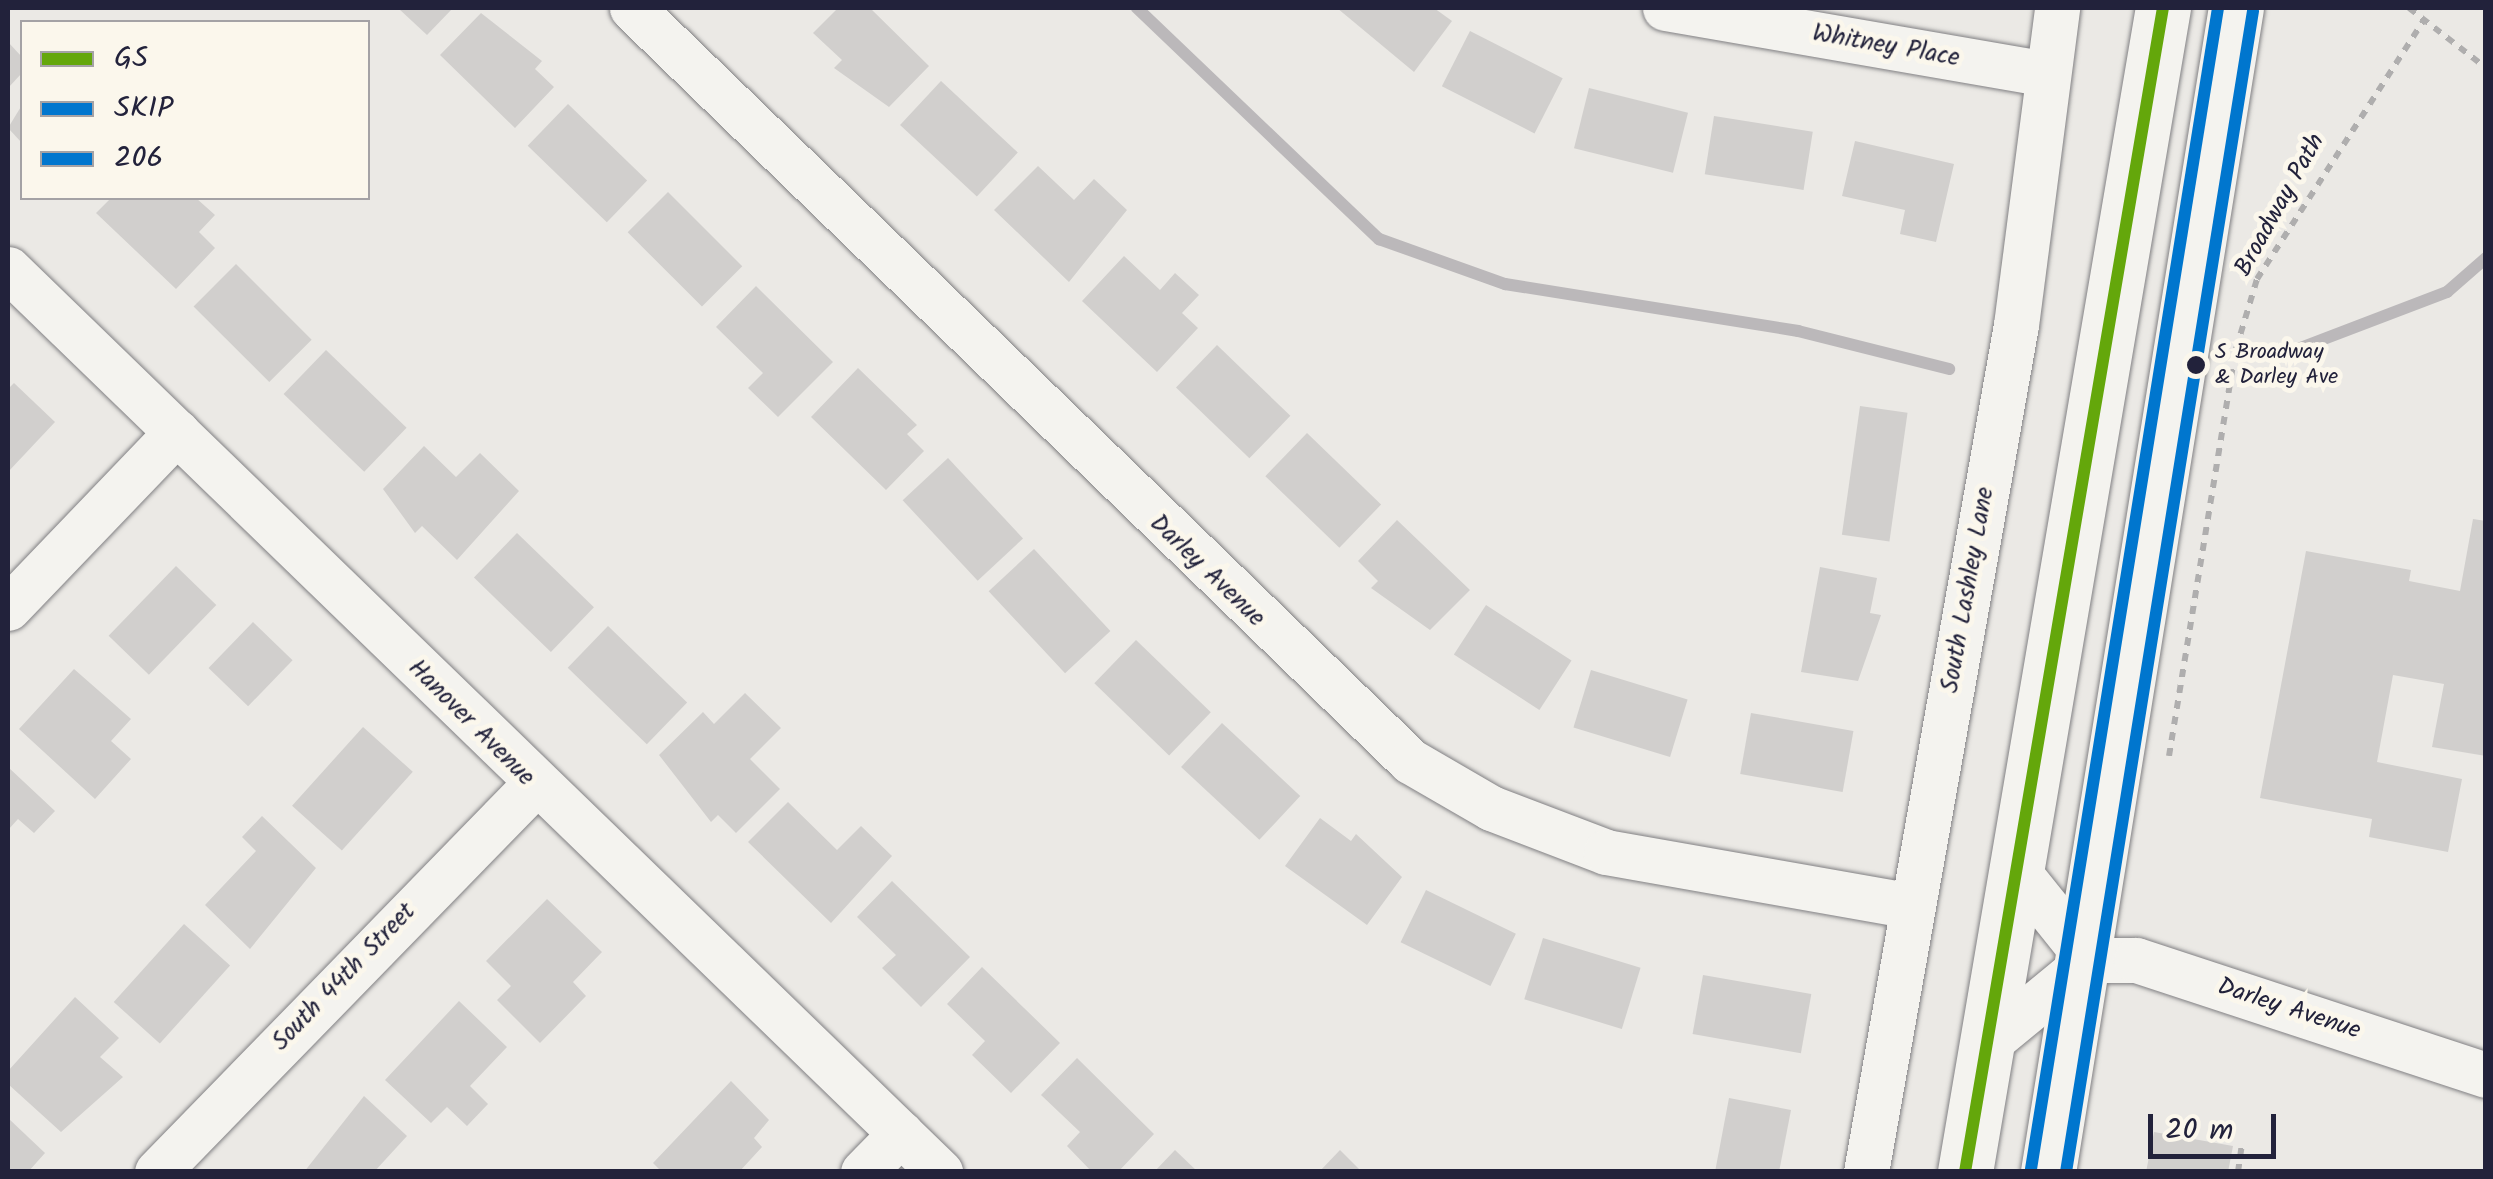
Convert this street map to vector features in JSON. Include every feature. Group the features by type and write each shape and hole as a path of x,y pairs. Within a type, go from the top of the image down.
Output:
{"highway":[{"path":"1965,1172 2020,874 2163,8"},
{"path":"2048,1172 2089,960 2236,8"}],"street":[{"name":"Darley Avenue","path":"632,8 1410,761 1491,808 1606,852 1912,906"},
{"name":"Whitney Place","path":"1665,8 2047,74"},
{"name":"South Lashley Lane","path":"1866,1172 2016,325 2057,8"},
{"name":"Hanover Avenue","path":"8,268 534,784 940,1172"},
{"path":"8,608 178,432"},
{"name":"South 44th Street","path":"157,1172 534,784"},
{"path":"1988,1044 2089,960 2020,874"},
{"name":"Darley Avenue","path":"2089,960 2136,960 2486,1075"},
{"path":"863,1172 901,1133"}],"path":[{"path":"2409,8 2486,68"},
{"name":"Broadway Path","path":"2166,771 2236,350 2257,279 2424,20"},
{"path":"2238,1172 2242,1142"}],"building":[{"path":"398,8 453,8 427,35"},
{"path":"838,8 870,8 929,66 889,107 834,68 842,60 813,33"},
{"path":"1337,8 1434,8 1452,21 1414,72"},
{"path":"481,13 542,61 535,69 554,87 515,128 440,55"},
{"path":"1470,31 1563,78 1535,133 1442,86"},
{"path":"8,42 20,55 20,75 8,88"},
{"path":"941,81 1018,153 977,196 900,125"},
{"path":"1589,88 1688,113 1673,173 1574,148"},
{"path":"568,104 647,180 607,222 528,146"},
{"path":"20,108 20,141 8,128"},
{"path":"1714,116 1813,132 1804,190 1705,174"},
{"path":"1855,141 1954,164 1936,242 1900,234 1905,210 1842,196"},
{"path":"1038,166 1074,200 1094,179 1127,210 1069,282 994,210"},
{"path":"668,192 742,266 702,307 628,232"},
{"path":"109,200 198,200 215,215 199,232 215,248 176,289 96,213"},
{"path":"1124,256 1160,290 1175,273 1199,295 1182,313 1198,328 1157,372 1082,301"},
{"path":"236,264 312,340 269,382 194,306"},
{"path":"756,286 833,362 778,417 748,388 763,373 716,327"},
{"path":"1217,345 1290,416 1249,458 1176,387"},
{"path":"326,350 407,428 364,472 284,394"},
{"path":"858,368 917,425 907,434 924,451 886,490 811,417"},
{"path":"14,383 55,422 8,472 8,389"},
{"path":"1860,406 1908,413 1889,541 1842,535"},
{"path":"1307,433 1381,505 1339,548 1265,476"},
{"path":"424,446 456,477 480,453 519,491 457,560 422,526 415,533 383,489"},
{"path":"948,458 1023,538 978,581 903,500"},
{"path":"2473,519 2486,521 2486,756 2432,747 2444,684 2393,675 2377,762 2462,779 2448,852 2369,837 2372,819 2260,798 2306,551 2411,570 2409,581 2460,591"},
{"path":"1397,520 1470,590 1430,630 1371,588 1378,581 1358,561"},
{"path":"517,533 594,607 551,652 474,578"},
{"path":"1034,549 1110,631 1065,673 989,591"},
{"path":"176,566 216,605 149,675 109,636"},
{"path":"1820,567 1877,578 1870,613 1881,615 1858,681 1801,672"},
{"path":"1486,605 1572,661 1539,710 1454,654"},
{"path":"253,622 293,660 248,706 209,668"},
{"path":"608,626 687,702 647,744 568,668"},
{"path":"1136,640 1211,712 1169,755 1094,683"},
{"path":"74,669 131,719 111,741 131,759 95,799 19,729"},
{"path":"1591,670 1688,700 1670,757 1573,727"},
{"path":"745,693 781,728 750,759 780,789 736,833 718,815 711,822 659,755 703,712 714,724"},
{"path":"1751,713 1853,731 1843,792 1740,774"},
{"path":"1222,723 1300,796 1259,840 1181,767"},
{"path":"363,727 413,772 342,851 292,806"},
{"path":"8,767 55,811 34,833 18,819 8,830"},
{"path":"788,802 837,850 861,826 892,856 831,923 748,842"},
{"path":"262,816 316,868 250,949 205,905 256,851 242,837"},
{"path":"1320,818 1351,841 1356,834 1402,877 1367,925 1285,866"},
{"path":"892,881 970,957 921,1007 882,968 896,955 857,917"},
{"path":"1426,890 1516,934 1490,986 1401,942"},
{"path":"547,899 602,952 573,982 586,996 540,1043 497,1000 511,986 486,961"},
{"path":"184,924 230,965 160,1044 114,1002"},
{"path":"1543,938 1641,968 1622,1029 1524,999"},
{"path":"982,967 1060,1043 1011,1093 972,1055 985,1041 947,1004"},
{"path":"1703,975 1811,994 1801,1053 1693,1034"},
{"path":"75,997 119,1038 100,1057 123,1077 61,1132 8,1084 8,1071"},
{"path":"459,1001 507,1047 470,1086 488,1104 467,1126 447,1107 431,1123 385,1080"},
{"path":"1077,1058 1154,1134 1118,1172 1092,1172 1067,1146 1080,1132 1041,1095"},
{"path":"731,1081 769,1120 754,1138 762,1147 739,1172 662,1172 653,1163"},
{"path":"364,1096 407,1136 374,1172 304,1172"},
{"path":"1729,1098 1791,1110 1779,1172 1715,1172"},
{"path":"8,1118 45,1153 28,1172 8,1172"},
{"path":"2154,1132 2233,1146 2228,1172 2146,1172"},
{"path":"1175,1150 1198,1172 1154,1172"},
{"path":"1340,1150 1362,1172 1319,1172"}],"waterway":[{"path":"1137,8 1379,239 1505,284 1798,331 1949,369"},
{"path":"2295,350 2447,292 2486,258"}],"transit line":[{"name":"GS","path":"1965,1172 2163,8"},
{"name":"206","path":"2031,1169 2218,8"},
{"name":"SKIP","path":"2066,1172 2253,11"}],"place":[{"name":"S Broadway & Darley Ave","path":"2196,365"}]}
